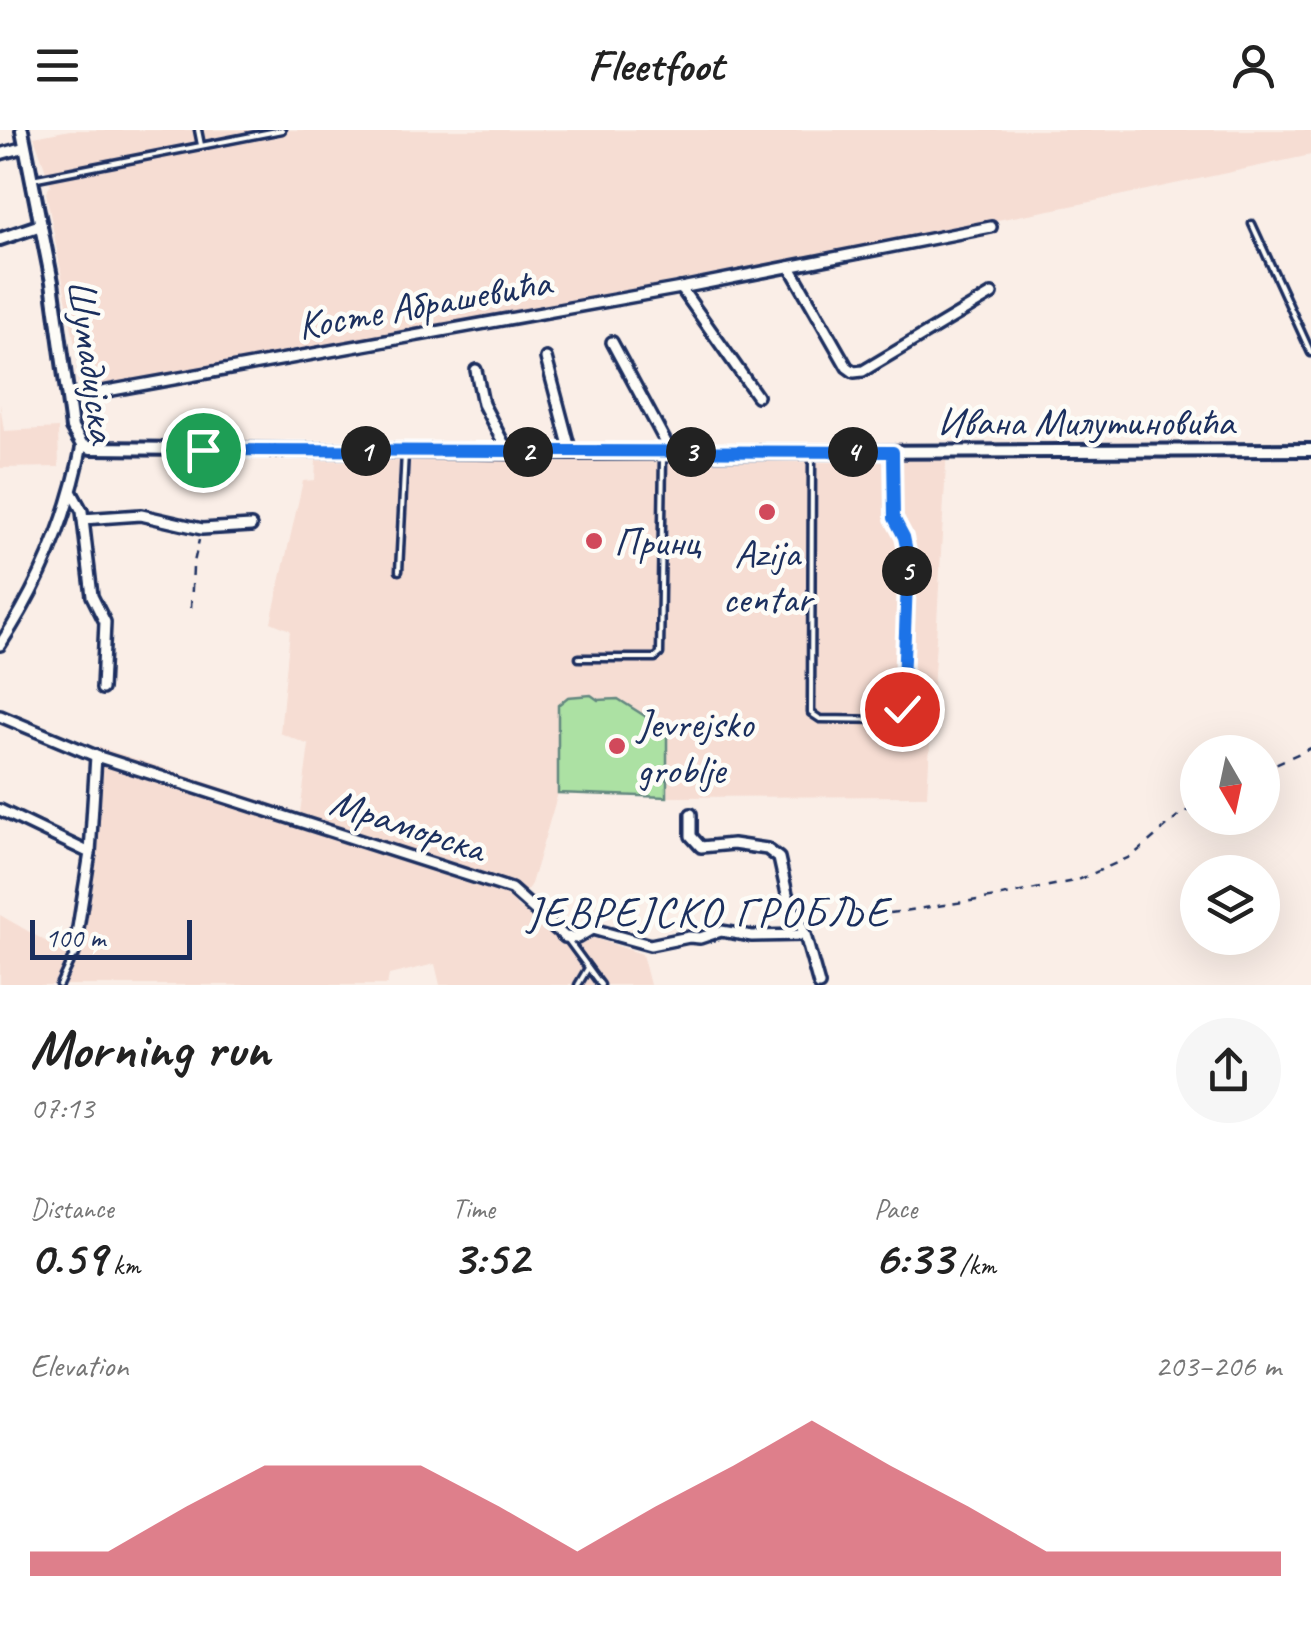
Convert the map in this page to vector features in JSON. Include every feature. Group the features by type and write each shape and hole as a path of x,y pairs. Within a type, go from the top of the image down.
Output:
{"street":[{"name":"Шумадијска","path":"0,646 36,583 72,492 82,445 72,428 52,282 22,130"},
{"path":"0,154 25,147"},
{"path":"0,239 41,225"},
{"name":"Косте Абрашевића","path":"68,398 681,288 992,227"},
{"path":"790,267 847,367 854,372 863,372 992,294"},
{"path":"681,288 757,396"},
{"path":"612,342 667,452"},
{"path":"546,358 571,453"},
{"path":"476,370 483,404 508,452"},
{"name":"Ивана Милутиновића","path":"82,445 102,450 571,453 1311,450"},
{"path":"72,492 83,520 92,596 106,622 102,690"},
{"path":"83,520 141,515 202,529 251,526"},
{"name":"Мраморска","path":"0,716 96,756 511,889 565,937"},
{"path":"74,953 90,854 96,756"},
{"path":"0,810 90,854"},
{"path":"691,814 691,836 701,847 733,844 767,849 779,858 818,985"},
{"path":"565,937 577,938 584,931 599,929 627,940 658,944 721,932 752,936 804,931"}],"lane":[{"path":"198,130 201,146"},
{"path":"32,179 282,130"},
{"path":"1252,224 1311,353"},
{"path":"400,571 405,452"},
{"path":"579,658 655,658 660,654 667,452"},
{"path":"812,452 811,712 820,720 894,720 900,717 902,709 908,556 894,518 893,452"},
{"path":"565,937 601,985"},
{"path":"59,985 74,953"},
{"path":"578,985 589,966"}],"path":[{"path":"191,608 193,567 202,529"},
{"path":"1280,762 1311,748"},
{"path":"804,931 1078,880 1132,856 1180,815"}],"shaded area":[{"path":"70,130 1311,130 1311,155 1071,206 84,393 46,192 51,185 34,137"},
{"path":"0,404 4,431 58,428 59,467 0,468"},
{"path":"317,441 947,448 927,796 667,797 666,730 618,699 558,705 558,793 531,884 516,906 573,946 594,938 642,954 650,985 440,985 435,964 389,975 387,985 0,985 0,915 66,953 99,747 300,813 309,745 280,733 290,630 271,622 303,481 315,480"}],"green space":[{"name":"ЈЕВРЕЈСКО ГРОБЉЕ","path":"591,695 598,700 618,699 667,730 667,797 558,793 558,705 568,697"}],"place":[{"name":"Azija centar","path":"767,512"},
{"name":"Принц","path":"594,541"},
{"name":"Jevrejsko groblje","path":"617,746"}],"district":[{"name":"ЈЕВРЕЈСКО ГРОБЉЕ","path":"709,911"}],"route":[{"path":"203,450 893,452 892,509 908,556 902,709"}]}
